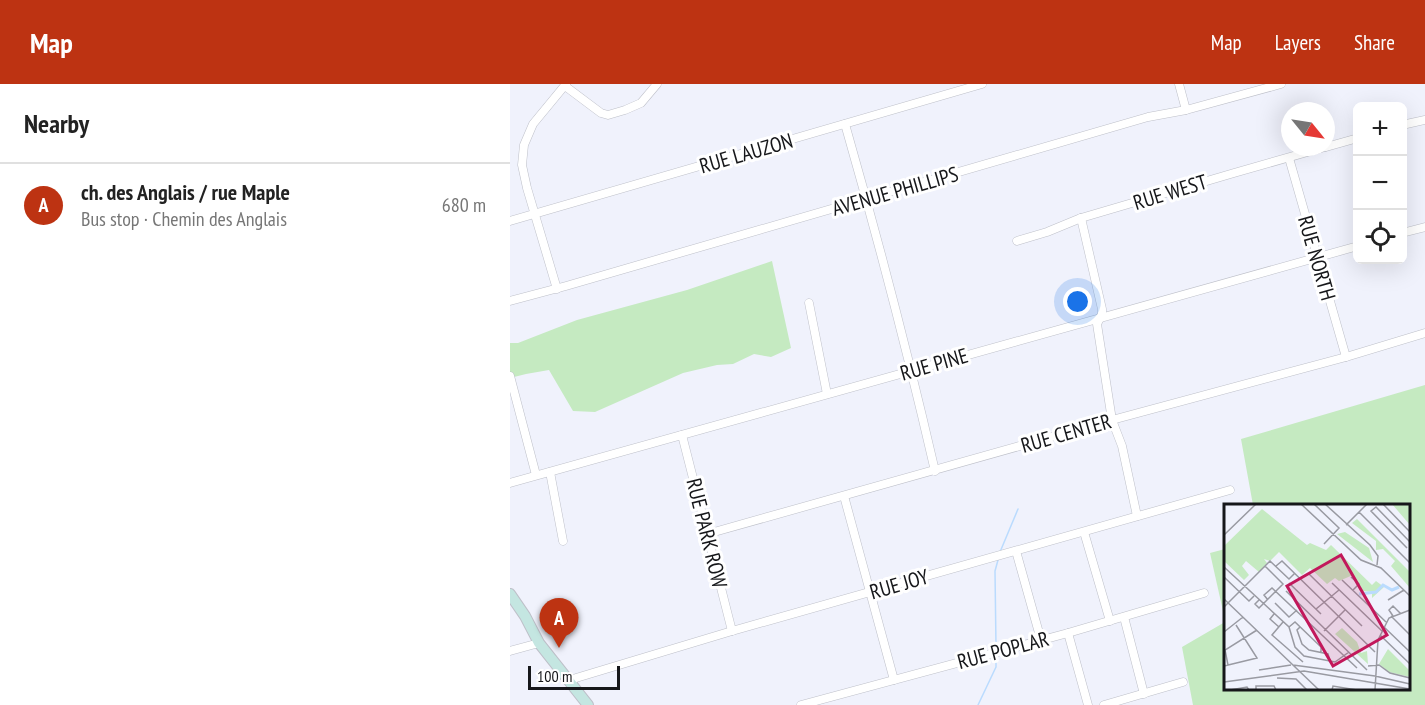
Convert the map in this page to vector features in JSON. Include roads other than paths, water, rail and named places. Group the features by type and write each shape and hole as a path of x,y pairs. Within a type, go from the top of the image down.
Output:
{"street":[{"path":"557,289 522,165 524,145 533,124 566,85 601,113 608,115 641,103 657,84"},
{"name":"RUE LAUZON","path":"510,221 982,84"},
{"path":"1179,84 1186,110"},
{"name":"AVENUE PHILLIPS","path":"510,301 1148,117 1186,110 1281,84"},
{"path":"1407,124 1425,120"},
{"path":"845,124 867,199 935,471"},
{"name":"RUE WEST","path":"1335,144 1353,139"},
{"name":"RUE WEST","path":"1017,241 1082,218 1295,156"},
{"name":"RUE NORTH","path":"1288,158 1346,357"},
{"path":"1082,218 1102,309 1097,326 1112,420 1122,446 1137,516"},
{"path":"1407,232 1425,227"},
{"name":"RUE PINE","path":"510,483 1353,247"},
{"path":"809,303 826,394"},
{"name":"RUE CENTER","path":"707,534 1346,357 1425,333"},
{"path":"510,376 536,475"},
{"name":"RUE PARK ROW","path":"682,435 732,631"},
{"path":"550,472 563,541"},
{"name":"RUE JOY","path":"570,682 576,678 732,631 1230,490"},
{"path":"844,496 894,680"},
{"path":"1084,532 1110,621"},
{"path":"1016,551 1041,640"},
{"name":"RUE POPLAR","path":"801,705 837,700 894,680 1204,593"},
{"path":"510,594 539,643 588,705"},
{"path":"1124,617 1144,694"},
{"path":"1068,633 1088,705"},
{"path":"510,651 539,643"},
{"path":"1104,705 1183,682"}],"waterway":[{"path":"1000,552 1018,509"},
{"path":"996,647 995,571 998,560"},
{"path":"978,705 996,667 996,657"}],"place":[{"name":"ch. des Anglais / rue Maple","path":"559,648"}]}
